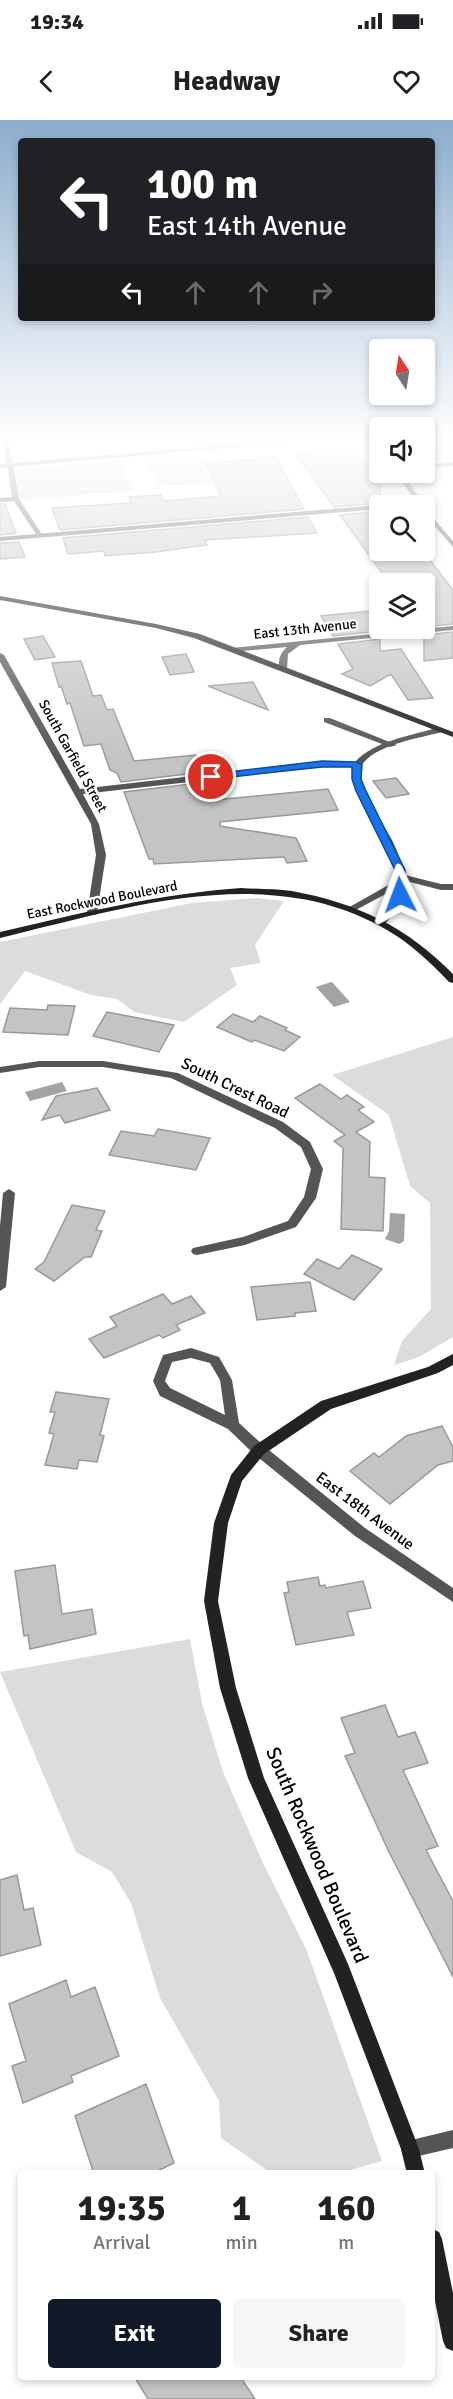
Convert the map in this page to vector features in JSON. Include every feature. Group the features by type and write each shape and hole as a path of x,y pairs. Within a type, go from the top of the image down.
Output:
{"street":[{"path":"0,598 156,626 197,636 453,735"},
{"name":"East 13th Avenue","path":"232,650 453,628"},
{"path":"283,669 282,659 285,652 302,643"},
{"name":"South Garfield Street","path":"1,660 79,792 95,824 101,855 92,913"},
{"path":"327,720 393,745"},
{"path":"79,792 322,764 357,765 370,753 439,730"},
{"path":"357,765 358,785 401,877 399,898 390,914 382,922"},
{"path":"401,877 441,887 453,887"},
{"path":"351,909 395,885 401,877"},
{"name":"East Rockwood Boulevard","path":"0,935 92,913 188,897 250,892 303,896 351,909"},
{"path":"351,909 382,922 417,946 453,980"},
{"name":"South Crest Road","path":"0,1070 39,1064 103,1064 174,1075 279,1125 306,1145 317,1168 310,1198 292,1224 245,1241 197,1251"},
{"path":"0,1287 9,1193"},
{"name":"East 18th Avenue","path":"233,1425 226,1380 214,1360 191,1353 167,1358 159,1381 165,1392 233,1425 259,1450 360,1532 453,1596"},
{"name":"South Rockwood Boulevard","path":"415,2170 410,2149 342,1970 256,1778 228,1688 211,1601 222,1523 232,1490 236,1479 259,1450 326,1406 433,1370 453,1359"},
{"path":"410,2149 453,2139"},
{"path":"435,2254 453,2341"}],"shaded area":[{"path":"256,898 284,901 255,945 261,963 230,968 237,985 184,1022 134,1012 117,999 91,995 25,971 0,1004 0,942 192,903"},
{"path":"332,982 350,1002 334,1007 316,987"},
{"path":"453,1037 453,1337 419,1357 394,1365 402,1341 431,1309 430,1203 410,1186 389,1115 332,1075"},
{"path":"62,1082 67,1091 30,1101 25,1092"},
{"path":"390,1213 405,1214 404,1241 399,1244 385,1239 389,1231"},
{"path":"190,1639 202,1703 223,1772 263,1863 307,1951 382,2161 350,2170 267,2170 221,2138 219,2101 160,1998 131,1903 112,1872 76,1852 0,1672"}],"building":[{"path":"0,547 21,547 25,557 0,559"},
{"path":"66,547 190,547 105,556 104,551 68,554"},
{"path":"373,561 431,561 453,590 453,624 435,626 435,573 382,573"},
{"path":"369,611 369,632 333,636 321,616"},
{"path":"453,632 453,658 424,661 424,639 435,639 435,634"},
{"path":"43,636 55,657 35,660 24,639"},
{"path":"380,639 380,651 401,649 433,698 408,700 391,674 370,686 342,674 353,669 338,644"},
{"path":"186,654 194,672 170,675 162,657"},
{"path":"81,661 93,696 101,695 107,710 113,709 134,761 196,755 203,772 121,782 117,773 110,770 101,744 84,746 70,703 67,704 61,686 59,687 52,663"},
{"path":"253,682 268,710 208,686"},
{"path":"396,778 409,794 386,798 373,781"},
{"path":"207,782 214,800 328,789 338,810 220,822 220,826 296,838 307,861 287,863 284,857 154,864 153,859 149,859 124,792"},
{"path":"48,1005 75,1006 68,1035 3,1032 10,1008 47,1010"},
{"path":"107,1012 174,1025 159,1052 93,1036"},
{"path":"233,1014 253,1022 260,1016 287,1028 285,1030 300,1037 284,1051 254,1040 252,1042 217,1027"},
{"path":"320,1084 341,1099 347,1095 364,1107 358,1110 374,1122 356,1132 370,1142 369,1177 385,1178 383,1231 341,1229 343,1148 334,1141 345,1135 295,1098"},
{"path":"97,1088 110,1110 65,1123 60,1115 42,1120 56,1096"},
{"path":"158,1129 210,1138 196,1170 109,1155 121,1131 154,1136"},
{"path":"72,1205 105,1211 96,1230 102,1231 91,1257 85,1257 54,1281 35,1269 44,1262"},
{"path":"352,1255 382,1269 354,1300 304,1274 317,1259 339,1269"},
{"path":"310,1282 316,1311 257,1320 251,1287"},
{"path":"163,1294 172,1304 191,1296 205,1313 176,1325 180,1330 163,1338 159,1335 104,1358 89,1339 117,1326 110,1317"},
{"path":"56,1392 109,1399 100,1435 104,1436 97,1462 79,1460 77,1469 45,1465 54,1434 49,1433 55,1412 50,1412"},
{"path":"442,1426 453,1447 453,1461 438,1465 390,1504 350,1471 374,1453 379,1457 406,1436"},
{"path":"55,1565 62,1614 92,1609 96,1634 30,1649 28,1635 24,1636 15,1571"},
{"path":"318,1577 320,1586 325,1585 326,1588 363,1581 371,1608 347,1612 354,1635 296,1645 284,1593 289,1592 287,1582"},
{"path":"385,1705 398,1737 415,1732 428,1763 403,1770 438,1846 426,1850 453,1901 453,1977 388,1850 345,1756 355,1753 341,1718"},
{"path":"17,1875 24,1910 33,1908 41,1945 0,1956 0,1880"},
{"path":"66,1980 71,1997 95,1987 119,2056 71,2076 73,2082 23,2103 12,2066 26,2061 9,2004"},
{"path":"146,2084 174,2163 159,2170 93,2170 75,2116"},
{"path":"136,2380 242,2380 255,2399 148,2399"}],"route":[{"path":"211,777 322,764 357,765 356,779 400,870 402,881 400,895"}]}
